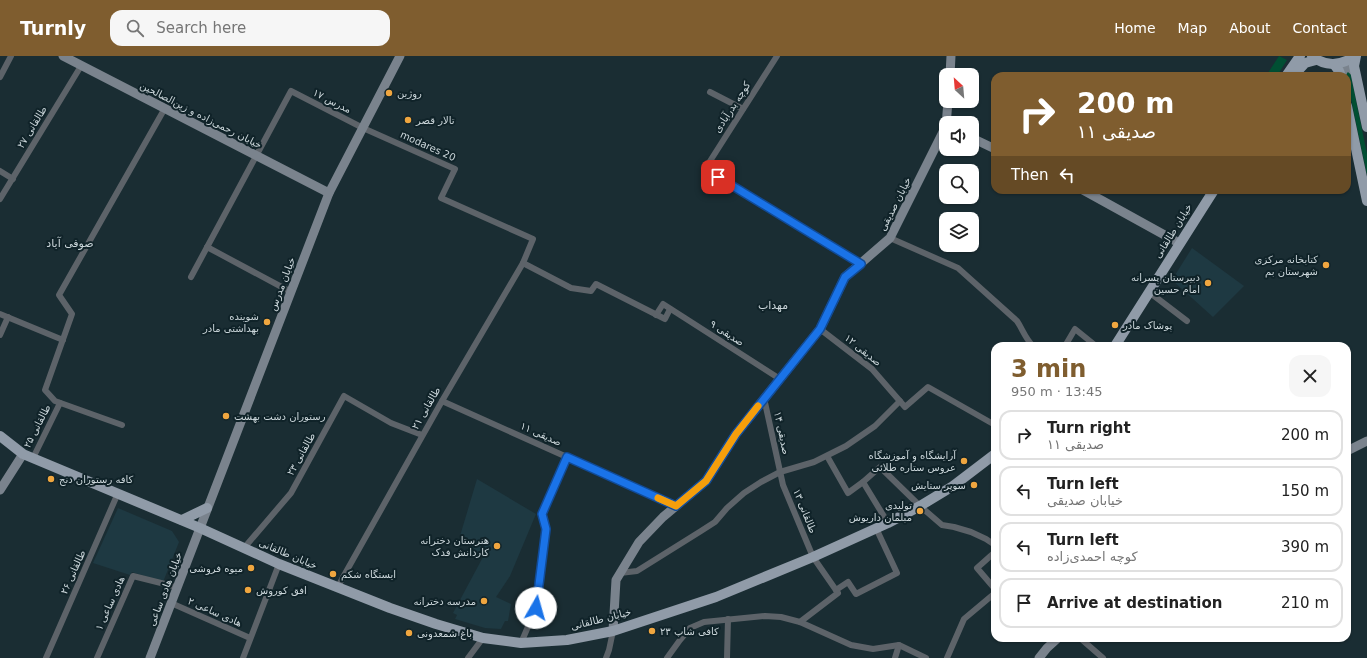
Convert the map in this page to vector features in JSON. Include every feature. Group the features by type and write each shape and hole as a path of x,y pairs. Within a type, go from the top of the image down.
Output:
{"main road":[{"path":"1308,59 1334,64 1345,62 1355,56"},
{"path":"1355,56 1355,72 1367,127"},
{"path":"1291,72 1308,59"},
{"path":"1297,72 1308,59"},
{"path":"1334,64 1340,72"},
{"path":"1351,126 1367,201"},
{"path":"1351,133 1354,141"},
{"name":"خیابان طالقانی","path":"1118,342 1211,194"},
{"name":"خیابان طالقانی","path":"0,436 28,456 182,520 279,564 423,620 483,638 521,643 567,640 613,631 716,596 813,557 920,506 953,486 991,457"},
{"path":"182,520 208,508"}],"street":[{"path":"0,77 11,56"},
{"name":"خیابان رحمی‌زاده و زین‌الصالحین","path":"63,56 329,193"},
{"name":"خیابان مدرس","path":"200,528 329,193 400,56"},
{"name":"کوچه بدرآبادی","path":"777,56 705,169 861,264"},
{"path":"950,68 951,56"},
{"name":"طالقانی ۲۷","path":"0,199 81,66"},
{"path":"1343,72 1344,69 1349,67 1355,72"},
{"name":"مدرس ۱۷","path":"256,156 291,91 363,128"},
{"path":"710,92 743,110"},
{"path":"122,425 55,401 45,390 72,314 59,295 165,108"},
{"name":"modares 20","path":"363,128 455,169 441,198 533,239"},
{"name":"خیابان صدیقی","path":"613,631 616,580 639,542 676,506 706,481 736,434 820,329 845,277 890,238 939,141"},
{"path":"979,141 991,147"},
{"path":"191,277 256,156"},
{"path":"0,171 13,178"},
{"path":"1090,194 1180,243"},
{"path":"890,238 958,268 1017,321 1028,342"},
{"name":"طالقانی ۲۱","path":"338,587 422,435 523,263 533,239"},
{"path":"207,247 290,292"},
{"path":"523,263 571,288 591,291 596,284 665,319 670,309"},
{"path":"1149,292 1187,320"},
{"name":"صدیقی ۹","path":"656,315 663,304 780,379"},
{"path":"0,314 63,340"},
{"path":"0,335 8,317"},
{"name":"صدیقی ۱۲","path":"820,329 872,369 905,407 928,387 991,423"},
{"path":"1067,342 1075,329 1091,342"},
{"name":"طالقانی ۲۳","path":"244,548 291,493 344,396 391,423 422,435"},
{"name":"صدیقی ۱۴","path":"764,398 780,472"},
{"name":"صدیقی ۱۱","path":"442,401 676,506"},
{"path":"620,573 637,571 685,542 714,522 744,493 761,482 780,472 798,468 827,456 861,437 880,422 900,401"},
{"name":"طالقانی ۲۵","path":"28,456 60,403"},
{"path":"1351,448 1367,441"},
{"path":"0,490 28,456"},
{"path":"827,456 848,493 880,467 942,525 971,532 991,542"},
{"path":"521,643 536,608 546,529 542,514 567,457"},
{"name":"طالقانی ۱۳","path":"780,472 783,485 813,557 837,591"},
{"path":"863,482 888,522"},
{"name":"طالقانی ۲۶","path":"46,658 118,493"},
{"name":"خیابان هادی ساعی","path":"150,658 200,528"},
{"path":"800,622 848,582 856,594 897,573 876,528"},
{"path":"991,556 977,568 991,584"},
{"path":"243,658 279,564"},
{"name":"هادی ساعی ۱","path":"97,658 133,576 177,587"},
{"path":"947,658 964,619 991,596"},
{"name":"هادی ساعی ۲","path":"171,603 250,638"},
{"path":"666,658 690,628 704,622 765,616 781,617 800,622 851,645 873,649 899,645 926,658"},
{"path":"727,658 728,619"},
{"path":"606,658 613,631"},
{"path":"468,658 483,638"},
{"path":"1039,658 1053,642"},
{"path":"1085,642 1103,658"},
{"path":"895,658 899,645"}],"shaded area":[{"name":"دبیرستان پسرانه امام حسین","path":"1192,248 1244,286 1213,317 1172,280"},
{"name":"هنرستان دخترانه کاردانش فدک","path":"477,479 536,514 510,576 496,597 511,604 508,621 505,621 501,629 485,628 455,619 457,615 453,613 483,557 460,536"},
{"path":"118,508 172,531 179,542 163,582 132,572 130,575 93,563"}],"green space":[{"path":"1279,56 1287,60 1280,72 1269,72"},
{"path":"1351,76 1367,154 1367,175 1351,99"}],"slow traffic":[{"path":"658,498 676,506 706,481 736,434 758,406"}],"place":[{"name":"روژین","path":"389,93"},
{"name":"تالار قصر","path":"408,120"},
{"name":"کتابخانه مرکزی شهرستان بم","path":"1326,265"},
{"name":"دبیرستان پسرانه امام حسین","path":"1208,283"},
{"name":"شوینده بهداشتی مادر","path":"267,322"},
{"name":"پوشاک مادر","path":"1115,325"},
{"name":"رستوران دشت بهشت","path":"226,416"},
{"name":"آرایشگاه و آموزشگاه عروس ستاره طلائی","path":"964,461"},
{"name":"کافه رستوران دنج","path":"51,479"},
{"name":"سوپر ستایش","path":"974,485"},
{"name":"تولیدی مبلمان داریوش","path":"920,511"},
{"name":"هنرستان دخترانه کاردانش فدک","path":"497,546"},
{"name":"میوه فروشی","path":"251,568"},
{"name":"ایستگاه شکم","path":"333,574"},
{"name":"افق کوروش","path":"248,590"},
{"name":"مدرسه دخترانه","path":"484,601"},
{"name":"کافی شاپ ۲۳","path":"652,631"},
{"name":"باغ شمعدونی","path":"409,633"}],"district":[{"name":"صوفی آباد","path":"70,243"},
{"name":"مهداب","path":"773,305"}],"route":[{"path":"536,608 546,529 542,514 567,457 676,506 706,481 736,434 820,329 845,277 861,264 718,177"}]}
